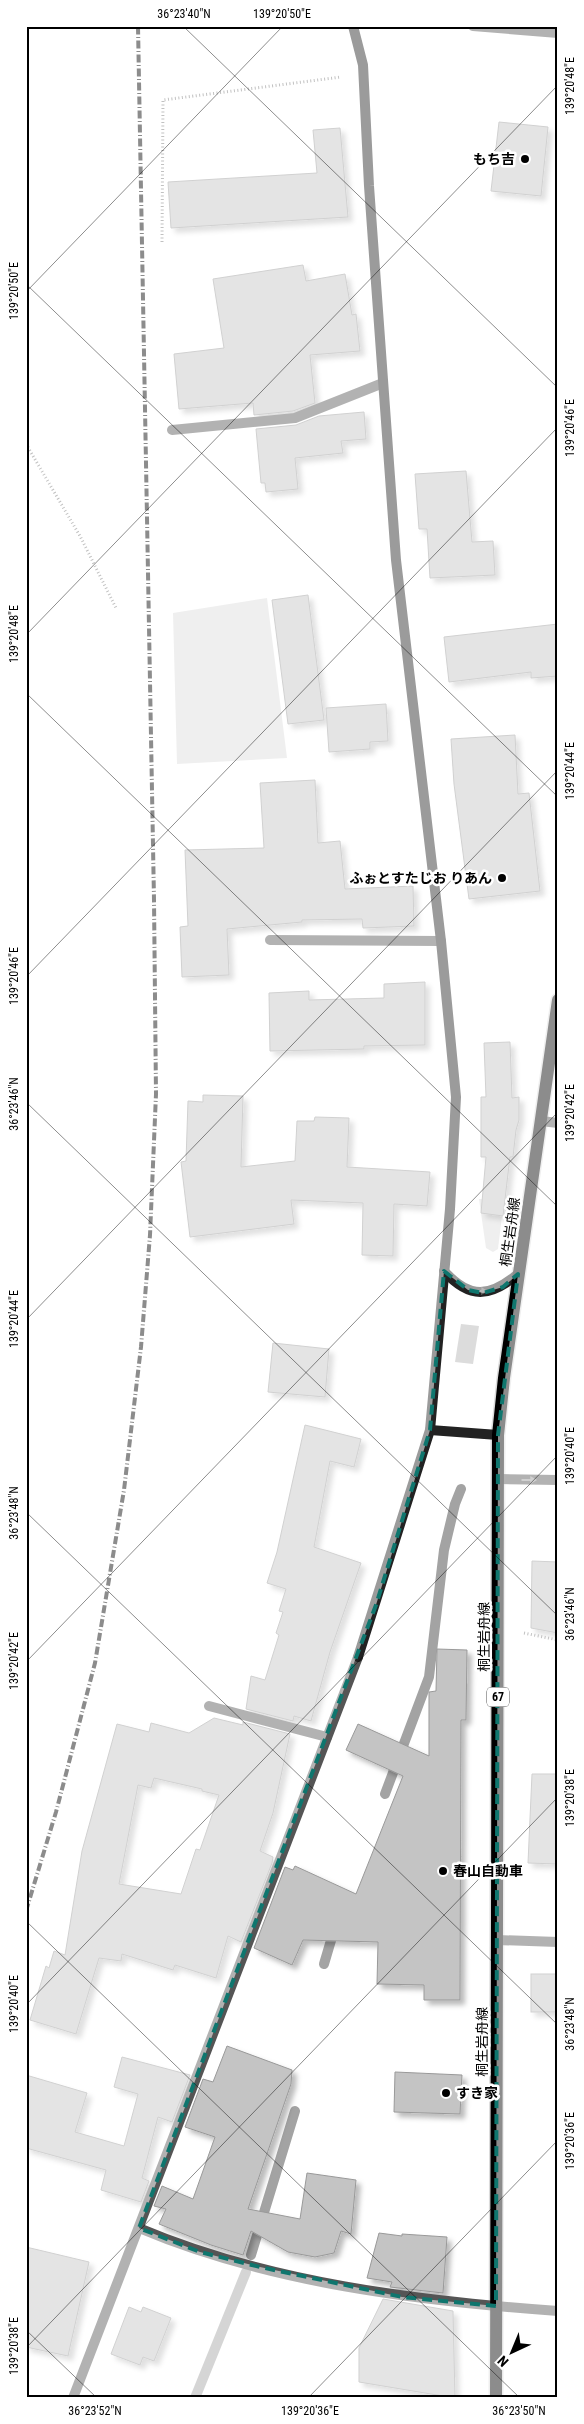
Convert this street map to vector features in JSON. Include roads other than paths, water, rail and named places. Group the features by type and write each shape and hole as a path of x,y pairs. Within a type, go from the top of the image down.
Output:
{"main road":[{"name":"桐生岩舟線","path":"496,2398 500,1479 498,1435 518,1274 558,1000"}],"street":[{"path":"473,26 558,33"},
{"path":"73,2398 358,1657 430,1430 444,1271 456,1097 441,941 396,560 363,65 356,27"},
{"path":"172,430 295,418 383,383"},
{"path":"270,940 441,941"},
{"path":"541,1121 558,1123"},
{"path":"444,1271 454,1282 468,1290 483,1293 503,1287 518,1274"},
{"path":"430,1430 498,1435"},
{"path":"500,1479 558,1480"},
{"path":"210,1706 327,1736"},
{"path":"497,1940 558,1942"},
{"path":"139,2228 209,2254 314,2279 402,2297 558,2311"}],"waterway":[{"path":"385,1794 429,1677 444,1550 455,1504 461,1489"},
{"path":"324,1964 332,1937"},
{"path":"251,2255 295,2111"},
{"path":"195,2398 246,2272"}],"railway":[{"path":"26,1911 56,1812 95,1663 124,1490 141,1347 150,1235 156,1094 138,26"}],"place":[{"name":"もち吉","path":"525,159"},
{"name":"ふぉとすたじお りあん","path":"502,878"},
{"name":"春山自動車","path":"443,1871"},
{"name":"すき家","path":"446,2093"}]}
